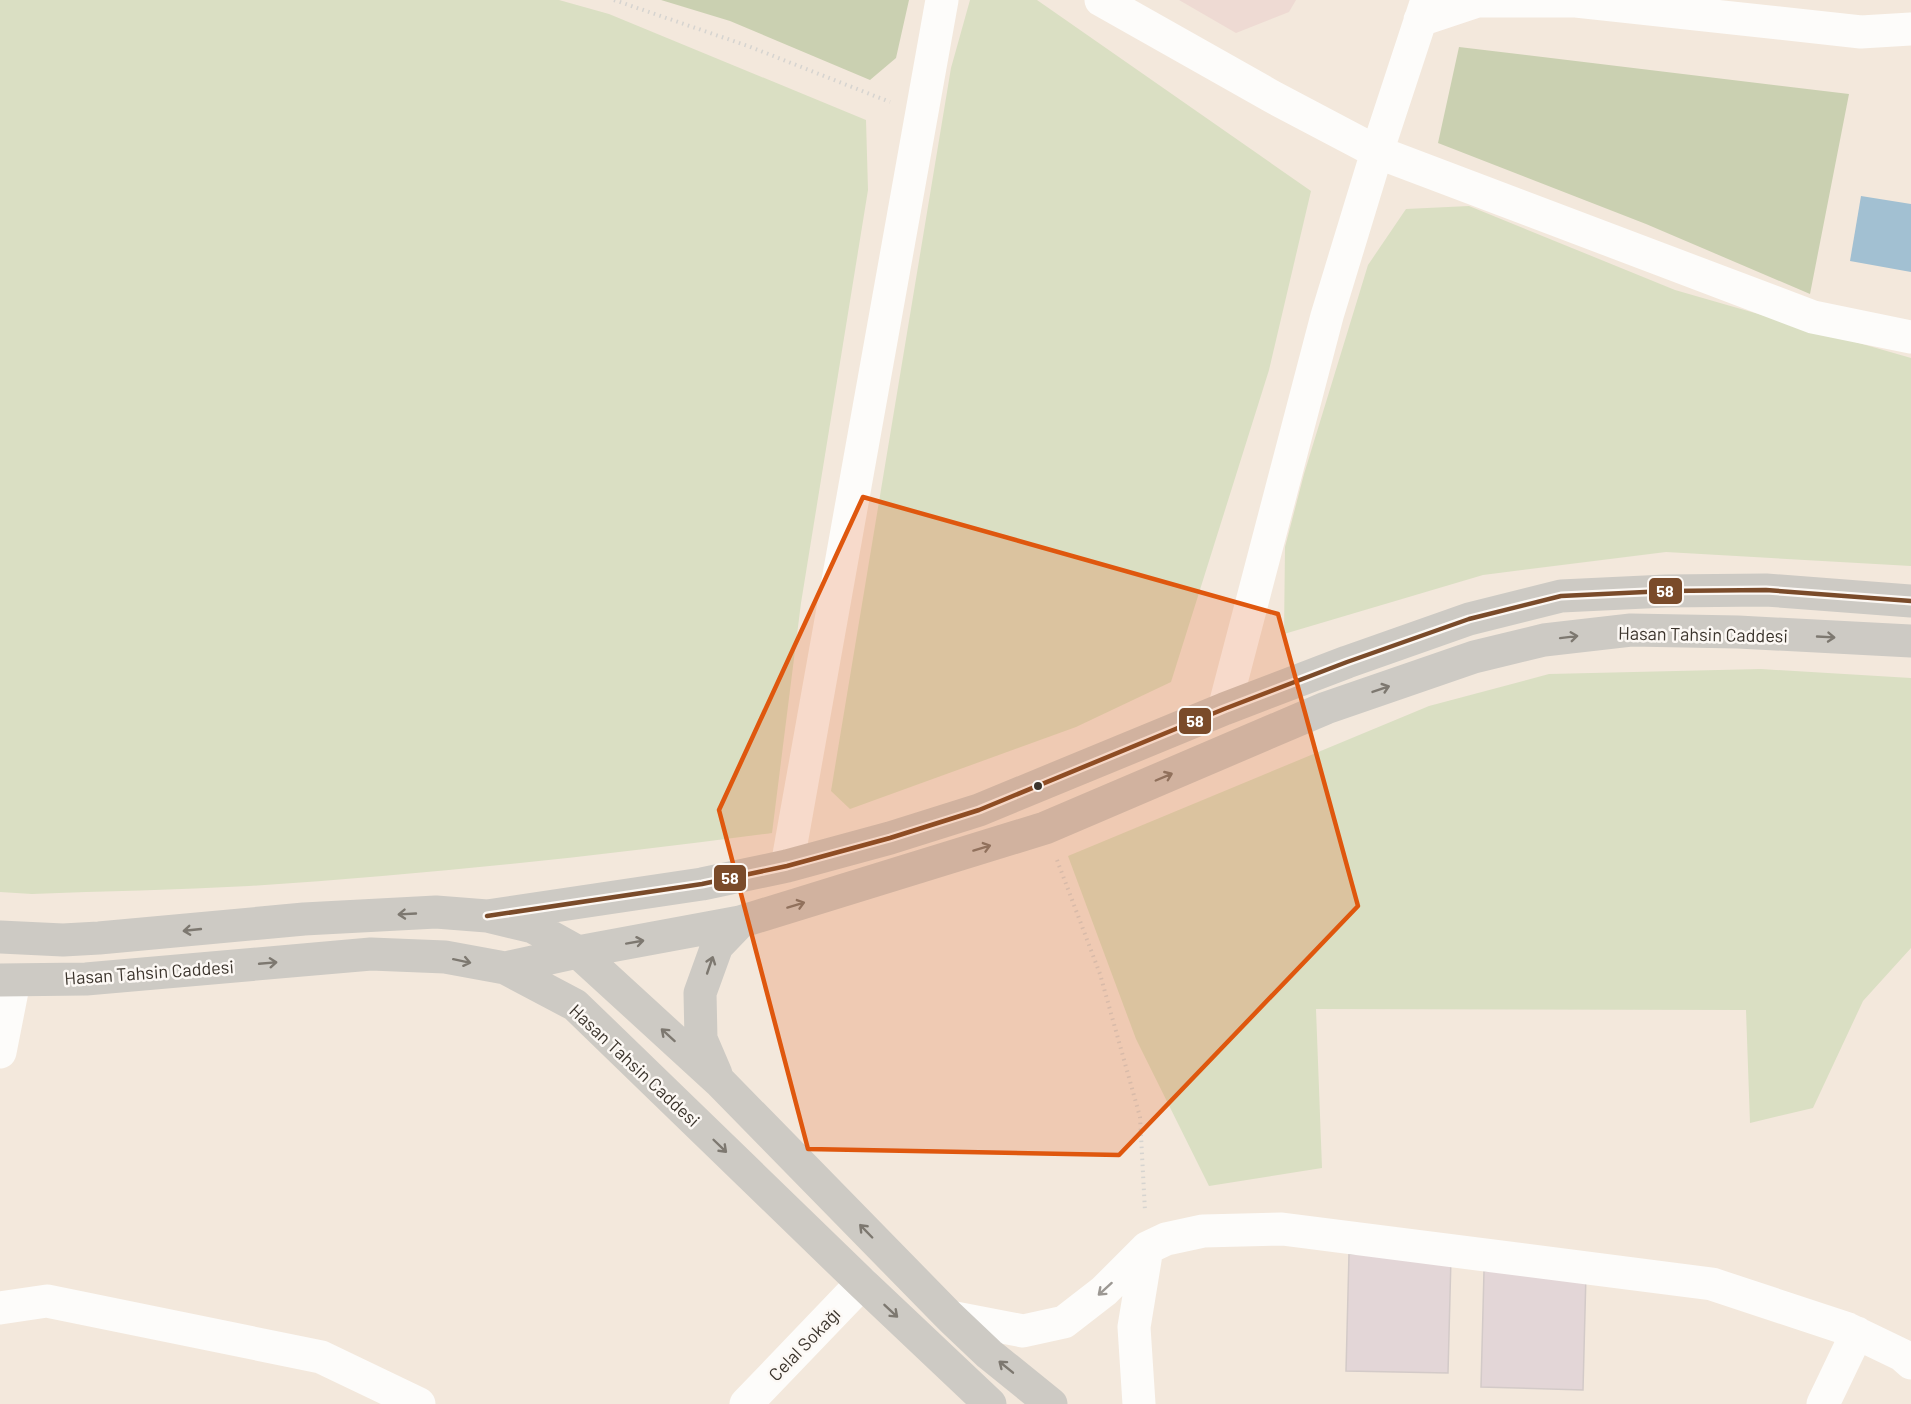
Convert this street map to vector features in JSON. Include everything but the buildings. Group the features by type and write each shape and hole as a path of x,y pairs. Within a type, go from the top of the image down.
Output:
{"main road":[{"name":"Hasan Tahsin Caddesi","path":"487,916 702,884 787,866 890,838 978,810 1224,709 1469,619 1561,596 1666,591 1766,590 1911,601"},
{"name":"Hasan Tahsin Caddesi","path":"505,968 740,922 1046,828 1326,708 1474,657 1544,640 1631,630 1738,632 1911,641"},
{"path":"1200,762 1224,709"},
{"path":"588,1018 574,988 574,965 582,938 596,917 614,901 631,894"},
{"name":"Hasan Tahsin Caddesi","path":"0,937 63,940 99,938 304,919 425,913 487,916 533,927 578,952 719,1081 950,1317 989,1354 1051,1404"},
{"path":"719,1081 701,1039 700,993 717,946 740,922"},
{"name":"Hasan Tahsin Caddesi","path":"7,980 86,979 371,954 445,957 505,968 575,1005 990,1404"}],"street":[{"path":"787,866 942,0"},
{"path":"1101,0 1271,96 1377,152 1813,317 1911,337"},
{"path":"1224,709 1327,316 1377,152 1424,10 1477,1 1576,1 1861,32 1911,29"},
{"path":"0,1052 7,980"},
{"path":"950,1317 1023,1331 1064,1322 1104,1291 1146,1248 1166,1239 1203,1231 1282,1229 1712,1284 1857,1333 1902,1355 1911,1363"},
{"path":"1139,1404 1134,1327 1146,1248"},
{"name":"Celal Sokağı","path":"746,1404 862,1283"},
{"path":"0,1308 47,1301 321,1357 419,1404"},
{"path":"1823,1404 1857,1333"}],"path":[{"path":"614,0 748,46 921,115"},
{"path":"1046,828 1100,974 1140,1117 1146,1248"}],"highlighted area":[{"path":"863,497 1278,614 1358,906 1119,1155 808,1149 719,810"}],"shaded area":[{"path":"1179,0 1296,0 1289,12 1236,33"}],"green space":[{"path":"0,0 559,0 609,14 866,120 868,190 801,603 772,833 511,864 315,882 32,894 0,892"},
{"path":"661,0 909,0 896,58 870,80 730,21"},
{"path":"970,0 1037,0 1311,191 1269,370 1171,682 1076,727 850,809 831,791 951,68"},
{"path":"1459,47 1849,94 1810,294 1646,224 1438,143"},
{"path":"1469,206 1675,290 1911,358 1911,566 1666,552 1483,575 1284,634 1285,547 1304,474 1368,265 1406,209"},
{"path":"1761,669 1911,678 1911,948 1863,1001 1813,1108 1750,1123 1746,1010 1316,1009 1322,1168 1209,1186 1136,1039 1068,856 1429,706 1549,674"}],"water":[{"path":"1861,196 1911,204 1911,272 1850,261"}],"transit line":[{"name":"58","path":"487,916 702,884 787,866 890,838 979,810 1224,709 1347,662 1469,619 1561,596 1666,591 1766,590 1911,601"}]}
